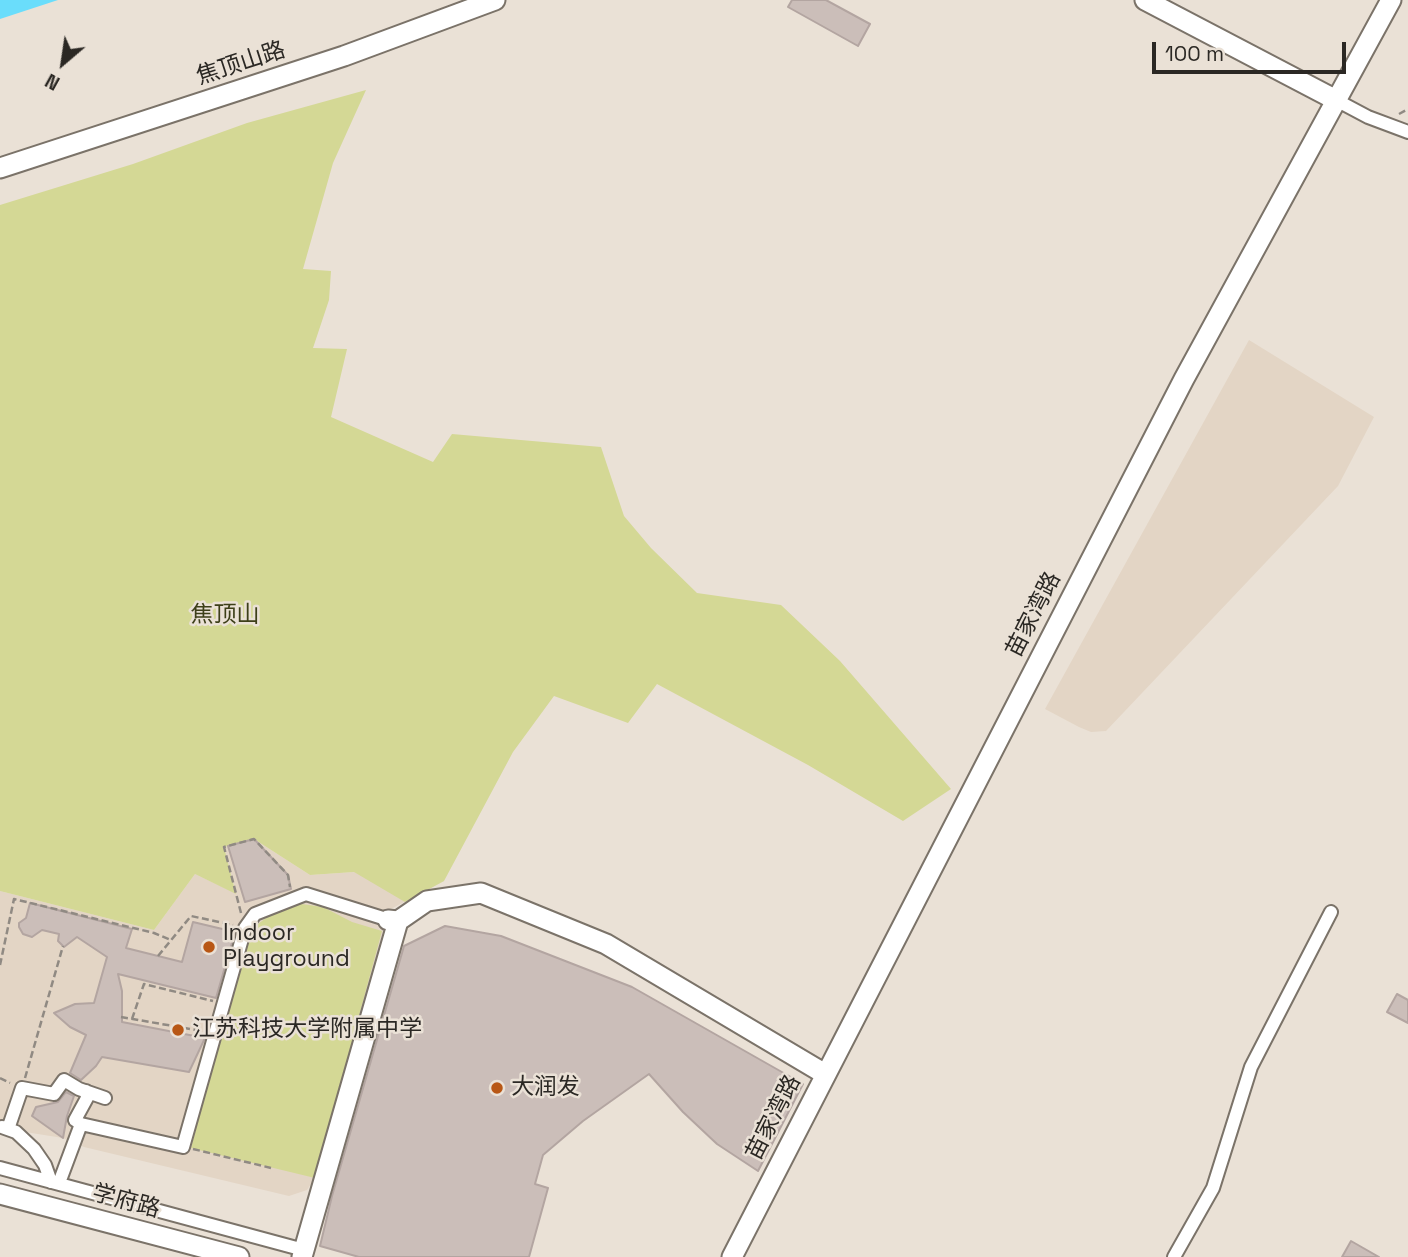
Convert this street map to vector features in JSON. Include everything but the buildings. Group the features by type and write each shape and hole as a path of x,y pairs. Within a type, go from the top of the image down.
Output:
{"street":[{"name":"焦顶山路","path":"0,168 344,56 495,0"},
{"path":"1145,0 1368,117 1408,132"},
{"name":"苗家湾路","path":"732,1257 1177,391 1387,7"},
{"path":"86,1091 87,1098 75,1120 81,1124 183,1147 245,928 255,914 306,894 392,920 427,901 481,892 606,944 825,1074"},
{"path":"1174,1257 1213,1188 1251,1067 1331,912"},
{"path":"0,1168 303,1253 392,920"},
{"path":"55,1182 34,1149 16,1132 4,1128 22,1088 54,1094 64,1080 105,1098"},
{"path":"55,1182 81,1124"},
{"name":"学府路","path":"0,1194 239,1257"},
{"name":"学府路","path":"0,1208 188,1257"}],"path":[{"path":"158,956 191,916 245,928 224,847 254,839 288,875 293,899"},
{"path":"0,965 14,899 154,933 171,940"},
{"path":"22,1088 63,946"},
{"path":"132,1019 144,984 224,1004"},
{"path":"121,1017 215,1034"},
{"path":"183,1147 271,1168"}],"shaded area":[{"path":"1249,340 1374,417 1338,486 1106,731 1091,732 1079,727 1045,709"},
{"name":"江苏科技大学附属中学","path":"254,839 310,875 355,872 444,881 389,910 315,1178 307,1190 289,1196 84,1147 63,1138 0,1128 0,891 154,930 195,874 236,893 224,847"}],"green space":[{"name":"焦顶山","path":"366,90 333,163 303,269 331,271 329,300 313,348 347,349 331,417 433,462 452,434 601,447 624,516 651,548 697,593 781,605 840,661 951,789 903,821 808,765 657,684 628,723 554,696 513,752 444,881 405,902 354,872 310,875 254,839 224,847 236,894 195,874 154,930 0,891 0,205 133,164 247,123"},
{"path":"294,903 323,907 352,922 382,931 315,1178 191,1148 242,952 254,927 274,912"}],"water":[{"path":"0,0 58,0 0,19"}],"place":[{"name":"Indoor Playground","path":"209,947"},
{"name":"江苏科技大学附属中学","path":"178,1030"},
{"name":"大润发","path":"497,1088"}]}
